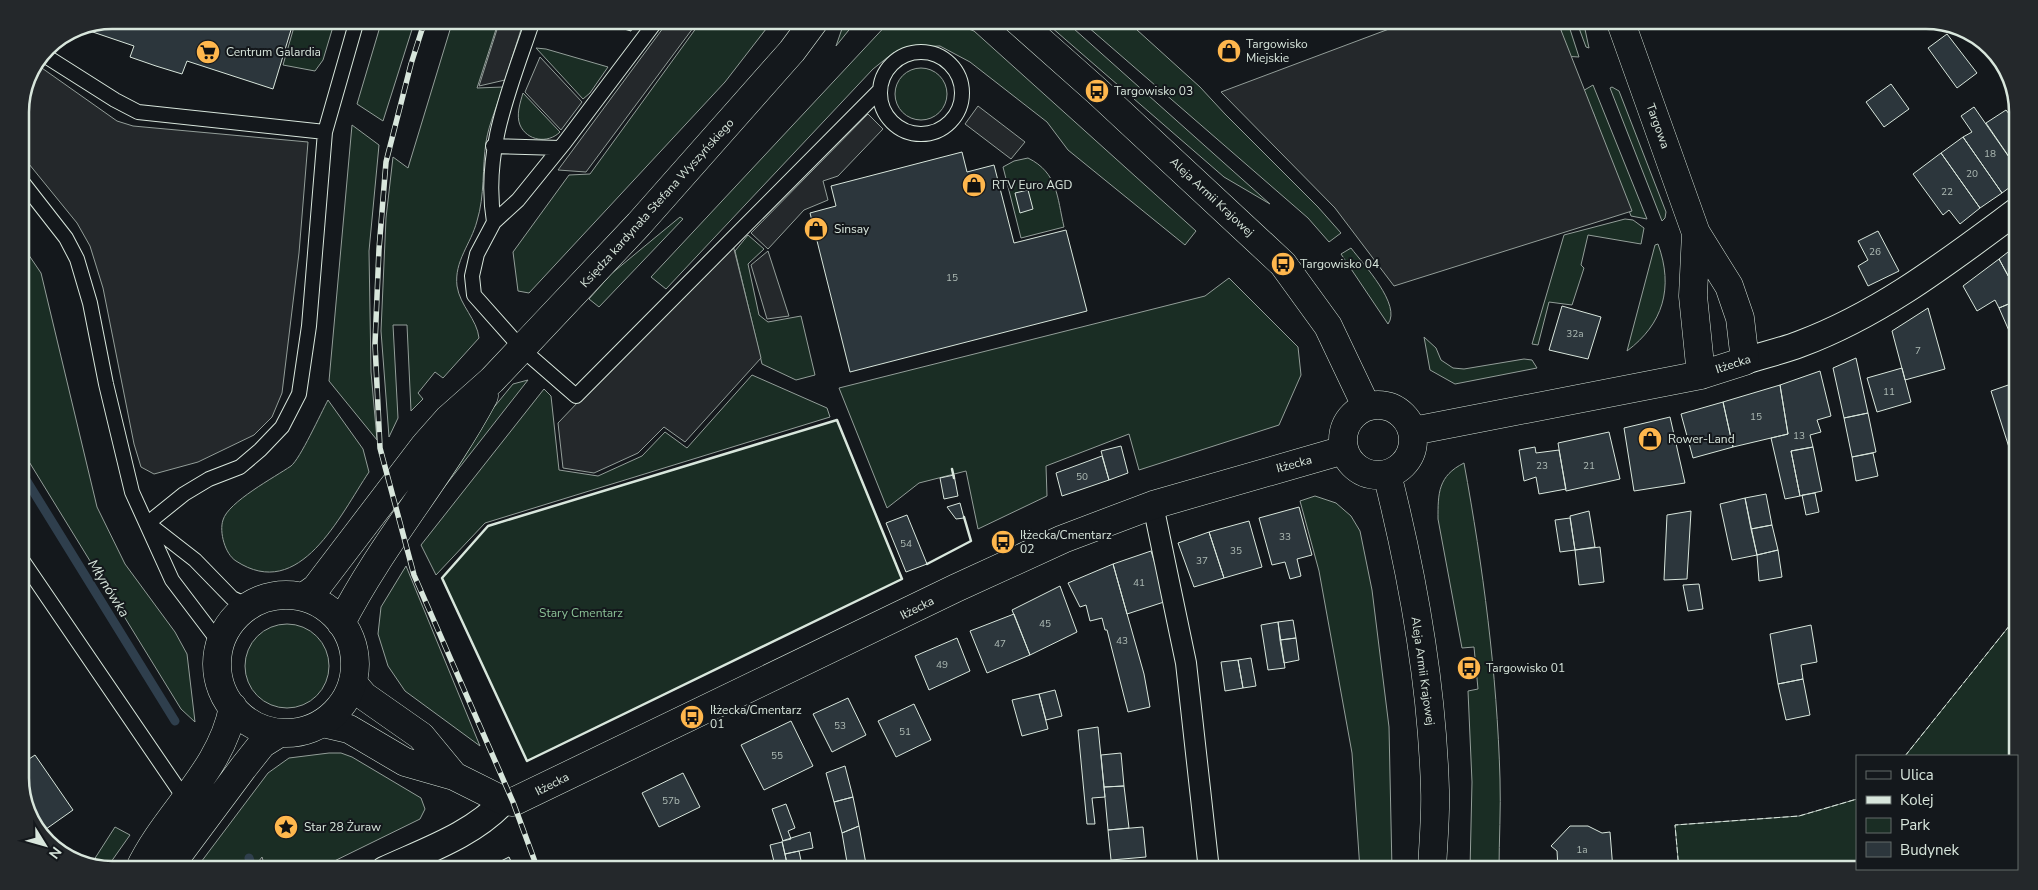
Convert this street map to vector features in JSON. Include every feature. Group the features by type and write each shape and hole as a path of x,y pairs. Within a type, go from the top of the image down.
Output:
{"street":[{"name":"Księdza kardynała Stefana Wyszyńskiego","path":"305,596 316,588 424,445 448,419 492,380 632,231 764,84 808,29"},
{"name":"Aleja Armii Krajowej","path":"1027,29 1283,264 1328,326 1366,406"},
{"name":"Targowa","path":"1623,29 1696,232 1729,286 1740,318 1745,361"},
{"name":"Iłżecka","path":"1413,431 1701,375 1799,345 1845,324 1886,302 1950,261 2009,217"},
{"name":"Targowa","path":"1696,232 1693,296 1701,375"},
{"name":"Księdza kardynała Stefana Wyszyńskiego","path":"341,623 362,584 412,507 463,434 492,380"},
{"path":"1376,404 1391,406 1405,417 1413,431 1413,445 1408,460 1396,471 1387,474 1365,473 1352,464 1344,450 1343,434 1349,420 1366,406 1376,404"},
{"name":"Iłżecka","path":"504,801 513,802 521,800 956,588 1063,539 1153,505 1344,450"},
{"name":"Aleja Armii Krajowej","path":"1387,474 1403,540 1430,696 1435,791 1432,861"},
{"path":"1153,505 1186,663 1208,861"},
{"path":"174,861 262,744 278,734 304,731 323,724 346,700 353,683 354,664 350,639 341,623 328,610 305,596 270,596 249,606 231,623 219,642 220,675 225,694 233,708 256,726 278,734"},
{"path":"353,683 364,696 421,736 454,776"},
{"path":"144,861 186,799 229,729 233,708"},
{"path":"323,724 349,729 405,762 454,776 504,801 486,818 469,830 403,861"}],"lane":[{"path":"148,523 184,494 209,479 240,467 260,450 282,427 299,394 309,326 325,132 354,29"},
{"path":"494,222 490,187 493,146 502,109 530,29"},
{"path":"650,29 630,58 560,148 518,200 494,222 477,254 472,276 474,295 522,349 576,396 880,90 884,76 896,61 914,52 928,52 940,56 951,64 959,76 963,89 962,102 956,115 947,125 935,132 922,134 908,132 897,126 887,116 880,90"},
{"path":"49,57 115,100 138,112 325,132"},
{"path":"493,146 560,148"},
{"path":"29,191 66,238 77,259 90,304 106,384 132,492 148,523 172,580 219,642"},
{"path":"148,523 195,560 232,598 249,606"},
{"path":"29,570 186,799"}],"green space":[{"path":"293,29 332,29 323,60 315,71 283,65"},
{"path":"379,29 412,29 383,121 357,104"},
{"path":"450,29 496,29 477,88 503,87 487,135 480,211 460,261 457,277 457,286 461,300 478,331 479,338 443,378 435,372 418,393 423,399 411,411 407,325 393,325 398,418 389,437 381,331 386,218 393,157 408,168"},
{"path":"695,29 766,29 725,82 529,293 518,291 513,252 569,175 590,174"},
{"path":"842,29 850,29 836,46"},
{"path":"883,29 969,29 974,31 1196,231 1185,245 1068,150 1047,122 970,62 940,46 913,47 893,53 873,69 666,289 651,277"},
{"path":"1053,29 1074,29 1270,204 1224,177"},
{"path":"1090,29 1136,29 1200,87 1318,207 1341,233 1329,242 1308,218"},
{"path":"1560,29 1570,29 1579,57 1562,56"},
{"path":"1579,29 1585,29 1589,48 1586,47"},
{"path":"536,48 546,49 608,67 590,93 583,99"},
{"path":"921,68 931,70 939,76 945,84 947,94 945,104 939,112 931,118 921,120 911,118 903,112 897,104 895,94 897,84 903,76 911,70"},
{"path":"1593,85 1647,219 1631,216 1593,112 1576,95"},
{"path":"1612,87 1619,91 1666,212 1665,218 1662,221 1610,88"},
{"path":"523,93 560,132 550,138 538,139 528,135 523,130 518,117"},
{"path":"352,125 379,145 369,251 371,372 377,440 329,381"},
{"path":"1028,158 1038,164 1051,179 1055,187 1064,227 1021,238 1003,167 1014,161"},
{"path":"680,217 683,219 599,307 589,299 611,274"},
{"path":"1625,219 1633,220 1644,228 1641,244 1588,235 1581,265 1584,268 1572,305 1549,302 1538,345 1532,344 1564,235"},
{"path":"748,235 764,249 748,264 759,315 768,322 801,316 815,375 796,380 762,364 735,251"},
{"path":"1658,244 1665,275 1665,290 1662,304 1657,317 1649,329 1627,351 1655,245"},
{"path":"1351,248 1372,274 1386,296 1391,316 1388,324 1341,254"},
{"path":"29,255 41,273 97,507 125,564 175,632 187,654 195,722 181,709 29,462"},
{"path":"1229,278 1298,347 1301,375 1279,425 1139,470 1129,434 1046,466 1047,496 978,529 966,471 919,483 887,508 839,388 1205,296"},
{"path":"1424,337 1436,348 1441,360 1453,368 1464,369 1524,359 1532,360 1537,368 1455,384 1430,370"},
{"path":"752,375 827,408 830,417 485,523 436,575 421,545 544,389 551,396 559,470 598,476 642,456 665,432 687,448"},
{"path":"528,380 409,532 490,412 513,384"},
{"path":"328,400 363,449 369,472 331,530 316,548 299,563 280,571 259,571 236,561 226,548 222,536 223,520 227,513 242,498 295,462"},
{"name":"Stary Cmentarz","path":"837,420 902,579 527,761 442,578 488,526"},
{"path":"1464,463 1488,620 1498,739 1500,790 1499,861 1470,861 1472,782 1468,691 1478,689 1474,647 1462,648 1438,519 1438,501 1441,486 1455,468"},
{"path":"1315,496 1336,503 1351,516 1360,531 1372,590 1389,727 1392,861 1359,861 1352,753 1319,571 1300,501"},
{"path":"406,566 480,746 405,691 388,666 378,634 381,607"},
{"path":"279,624 295,624 311,631 322,642 329,658 326,682 317,696 311,701 295,708 279,708 263,701 252,690 245,674 245,658 252,642 263,631"},
{"path":"2009,626 2009,755 1906,755"},
{"path":"329,753 341,753 352,757 421,798 425,809 420,819 334,861 263,861 262,857 259,861 202,861 268,773 289,758"},
{"path":"1856,799 1856,861 1678,861 1675,825 1799,816"},
{"path":"115,827 130,835 112,861 94,859"}],"shaded area":[{"path":"497,29 521,29 505,80 479,86"},
{"path":"662,29 692,29 586,172 558,170"},
{"path":"1389,29 1561,29 1632,211 1394,286 1335,208 1221,92"},
{"path":"540,57 582,102 561,130 525,92"},
{"path":"42,68 117,121 133,126 308,142 299,253 282,393 272,417 254,435 198,462 154,474 141,467 134,444 103,288 90,246 77,223 29,164 29,107 32,90"},
{"path":"978,106 1025,142 1011,159 965,124"},
{"path":"868,114 883,129 838,176 823,181 828,200 804,210 768,249 751,233"},
{"path":"732,241 761,358 685,442 664,427 638,453 594,473 563,468 558,423"},
{"path":"768,251 789,316 767,319 751,265"}],"building":[{"name":"Centrum Galardia","path":"112,29 291,29 273,89 187,61 182,74 156,66 130,57 134,46 91,31"},
{"path":"1947,34 1977,73 1957,88 1928,48"},
{"path":"1891,84 1909,109 1884,127 1866,102"},
{"path":"1974,107 2009,157 2009,188 2002,193 1963,137 1972,132 1961,116"},
{"path":"2006,110 2009,114 2009,157 1986,123"},
{"path":"1963,137 2002,193 1980,208 1941,153"},
{"path":"962,152 967,172 994,165 1014,243 1066,230 1087,311 850,372 810,213 836,206 831,186"},
{"path":"1941,153 1980,208 1960,224 1949,210 1943,215 1913,174"},
{"path":"1028,190 1033,209 1020,213 1015,193"},
{"path":"1878,231 1899,271 1868,286 1858,266 1868,260 1858,241"},
{"path":"2009,251 2009,277 1999,259"},
{"path":"1999,259 2009,277 2009,304 1999,308 1995,300 1977,311 1963,286"},
{"path":"2009,304 2009,331 1999,308"},
{"path":"1562,306 1601,317 1588,359 1549,350"},
{"path":"1928,308 1945,369 1905,380 1892,331"},
{"path":"1856,358 1868,413 1844,418 1833,368"},
{"path":"1902,368 1911,402 1877,412 1867,378"},
{"path":"1820,371 1831,416 1817,420 1821,432 1810,435 1813,447 1791,451 1800,496 1785,499 1771,438 1788,434 1780,385"},
{"path":"1780,385 1788,434 1733,447 1723,402"},
{"path":"2009,385 2009,447 1991,391"},
{"path":"1723,402 1733,447 1693,458 1681,414"},
{"path":"1868,413 1876,452 1852,457 1844,418"},
{"path":"1670,417 1685,483 1634,491 1624,428"},
{"path":"1609,432 1620,479 1566,491 1558,443"},
{"path":"1121,446 1128,473 1109,480 1101,451"},
{"path":"1535,447 1536,453 1559,450 1566,489 1539,494 1536,477 1524,481 1519,450"},
{"path":"1813,447 1822,491 1800,496 1791,451"},
{"path":"1873,453 1878,476 1856,481 1852,457"},
{"path":"1102,456 1109,480 1062,496 1056,473"},
{"path":"954,475 958,496 944,499 940,478"},
{"path":"1815,493 1819,512 1806,515 1802,495"},
{"path":"1766,494 1772,525 1751,529 1745,498"},
{"path":"1745,498 1757,555 1732,560 1720,504"},
{"path":"960,503 964,518 956,519 947,507"},
{"path":"1299,507 1312,555 1297,559 1301,576 1290,579 1285,562 1272,565 1259,518"},
{"path":"1589,511 1595,547 1575,550 1570,516"},
{"path":"1691,511 1687,579 1664,580 1667,515"},
{"path":"907,515 927,564 906,572 886,523"},
{"path":"1570,518 1575,550 1560,552 1555,520"},
{"path":"1249,521 1262,567 1224,578 1209,532"},
{"path":"1772,525 1778,550 1757,555 1751,529"},
{"path":"1209,532 1224,578 1194,587 1178,543"},
{"path":"1600,547 1604,582 1579,585 1575,550"},
{"path":"1778,550 1782,577 1759,581 1757,555"},
{"path":"1151,551 1167,601 1127,614 1113,564"},
{"path":"1113,564 1144,674 1150,707 1128,712 1107,630 1105,630 1102,618 1090,621 1086,605 1080,607 1068,583"},
{"path":"1699,584 1703,609 1688,611 1683,585"},
{"path":"1060,586 1077,632 1030,655 1012,610"},
{"path":"1014,614 1030,655 987,673 970,631"},
{"path":"1293,620 1296,638 1280,640 1278,622"},
{"path":"1278,622 1285,668 1268,670 1261,625"},
{"path":"1811,625 1817,662 1801,665 1803,679 1778,684 1770,634"},
{"path":"957,638 970,671 929,690 915,656"},
{"path":"1296,638 1299,660 1284,663 1280,640"},
{"path":"1251,658 1256,686 1243,688 1238,660"},
{"path":"1238,660 1243,688 1225,691 1221,662"},
{"path":"1803,679 1810,715 1786,720 1778,684"},
{"path":"1055,690 1062,716 1046,720 1039,694"},
{"path":"1039,694 1048,729 1022,736 1012,700"},
{"path":"848,698 866,735 832,752 813,714"},
{"path":"914,704 931,740 896,757 878,721"},
{"path":"791,721 813,766 764,790 741,745"},
{"path":"1098,727 1105,797 1092,798 1095,824 1087,824 1078,730"},
{"path":"1121,753 1124,786 1104,787 1101,755"},
{"path":"35,755 73,810 59,820 40,820 32,800 29,783 29,759"},
{"path":"845,766 853,797 834,802 826,773"},
{"path":"683,773 700,807 659,827 642,793"},
{"path":"1124,786 1129,828 1108,830 1104,787"},
{"path":"853,797 859,826 842,833 834,802"},
{"path":"786,804 795,828 788,831 791,839 783,841 772,809"},
{"path":"859,826 865,861 847,861 842,833"},
{"path":"1570,826 1588,826 1602,833 1610,832 1612,861 1558,861 1557,851 1551,846"},
{"path":"1143,827 1146,857 1111,860 1108,830"},
{"path":"810,832 813,848 785,854 782,841"},
{"path":"782,842 787,861 774,861 770,845"},
{"path":"799,851 801,861 786,861 785,854"},
{"path":"509,857 511,861 501,861"}],"waterway":[{"name":"Młynówka","path":"29,485 175,721"}],"railway":[{"path":"422,29 411,64 386,162 379,249 375,344 380,448 414,575 513,802 535,861"}],"fence":[{"path":"1906,755 2009,626"},
{"path":"1678,861 1675,825 1799,816 1856,799"}],"wall":[{"path":"837,420 902,579 527,761 442,578 488,526 837,420"},
{"path":"952,469 954,478"},
{"path":"927,564 971,541 964,517"}],"place":[{"name":"Targowisko Miejskie","path":"1229,51"},
{"name":"Centrum Galardia","path":"208,52"},
{"name":"Targowisko 03","path":"1097,91"},
{"name":"RTV Euro AGD","path":"974,185"},
{"name":"Sinsay","path":"816,229"},
{"name":"Targowisko 04","path":"1283,264"},
{"name":"Rower-Land","path":"1650,439"},
{"name":"Iłżecka/Cmentarz 02","path":"1003,542"},
{"name":"Targowisko 01","path":"1469,668"},
{"name":"Iłżecka/Cmentarz 01","path":"692,717"},
{"name":"Star 28 Żuraw","path":"286,827"}]}
